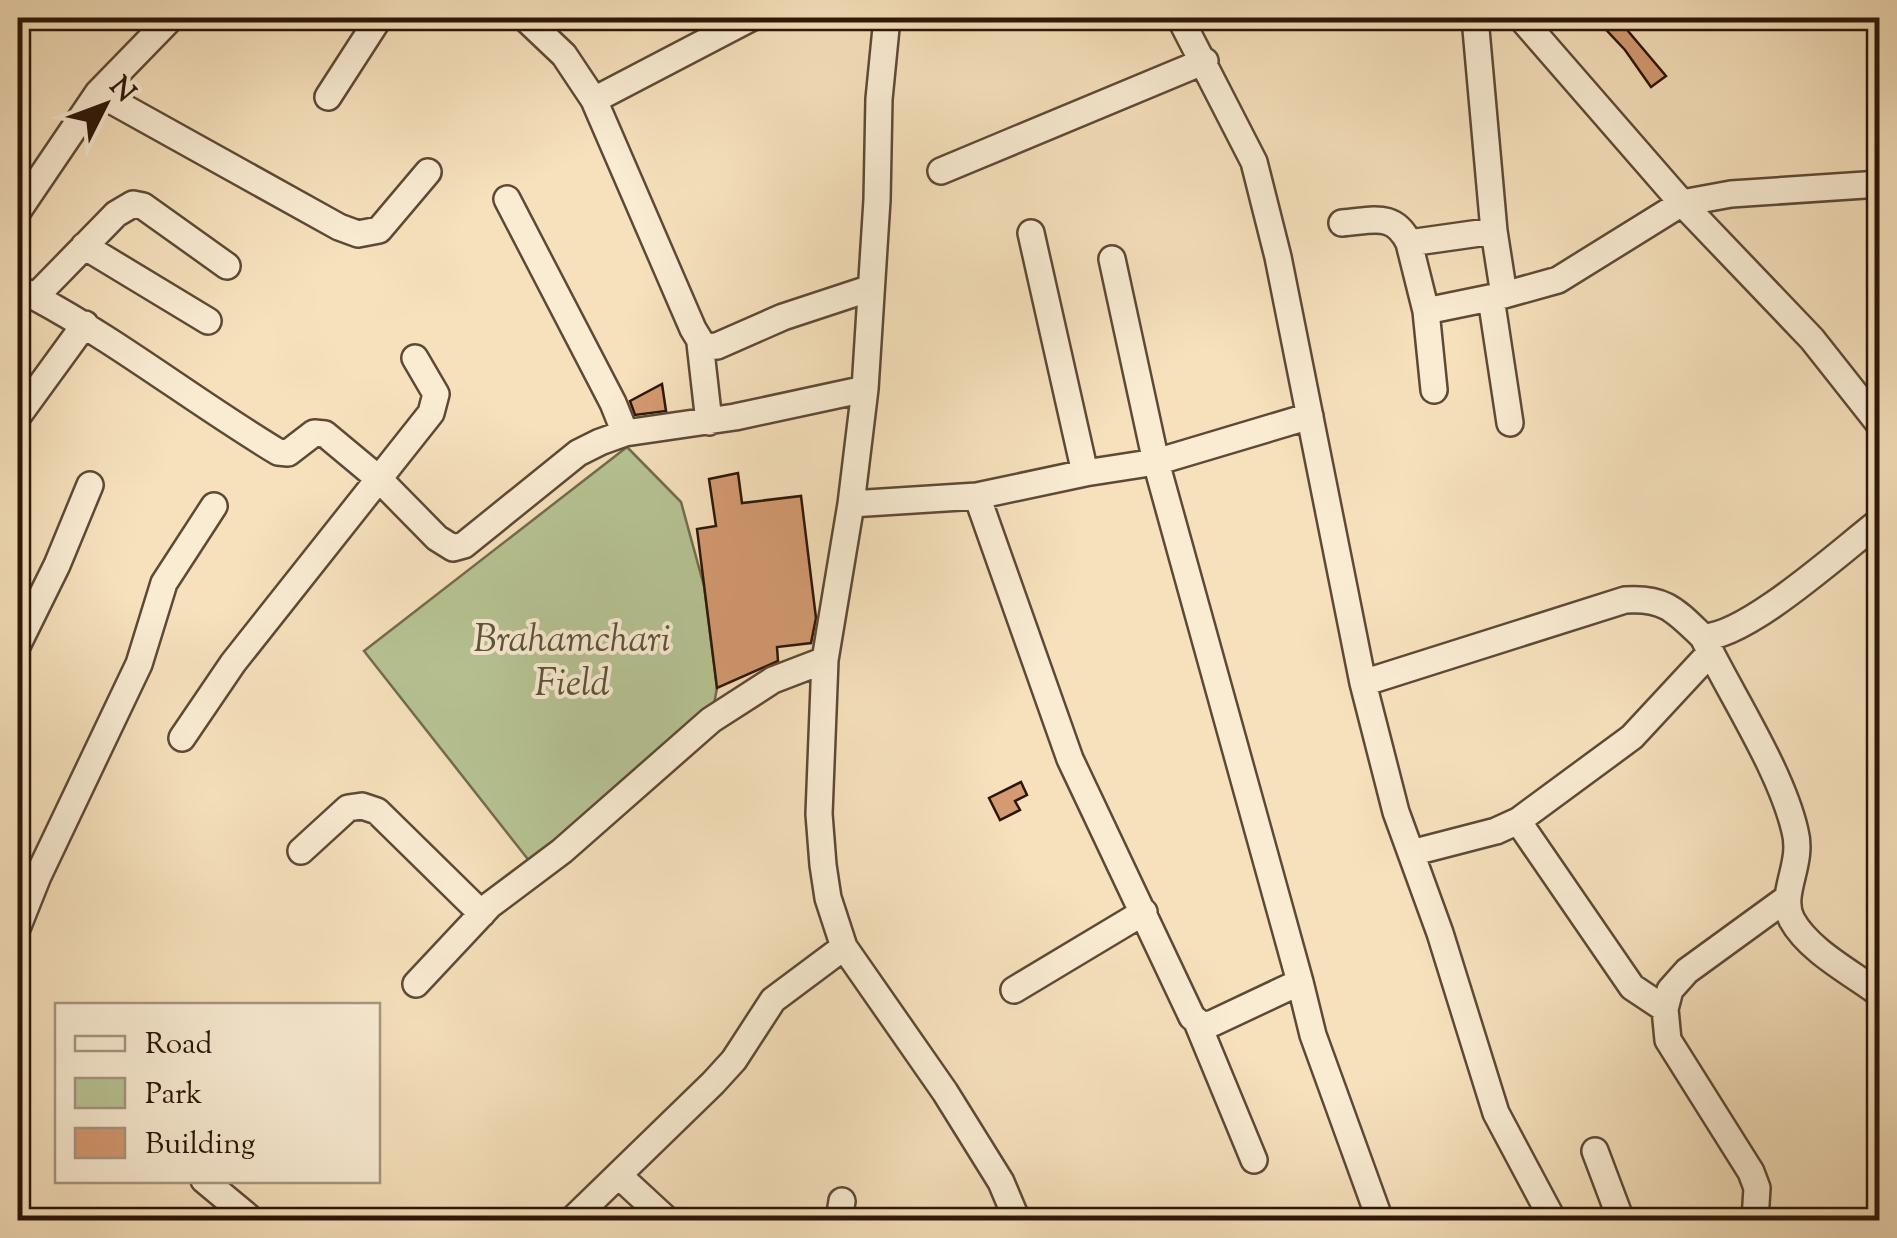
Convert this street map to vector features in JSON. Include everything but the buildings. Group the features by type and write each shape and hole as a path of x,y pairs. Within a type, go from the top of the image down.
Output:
{"street":[{"path":"18,211 98,93 171,18"},
{"path":"328,97 379,18"},
{"path":"525,18 564,55 594,100 700,344 708,422"},
{"path":"594,100 751,18"},
{"path":"887,18 878,99 866,389 852,504 825,660 819,814 822,848 828,898 844,947 945,1092 1001,1182 1017,1220"},
{"path":"1180,18 1254,162 1278,257 1363,684 1396,812 1496,1113 1553,1220"},
{"path":"1475,18 1510,422"},
{"path":"1521,18 1682,204 1812,339 1880,425"},
{"path":"941,171 1205,61"},
{"path":"98,93 358,234 379,230 428,172"},
{"path":"1426,311 1558,280 1682,204 1731,194 1880,184"},
{"path":"507,199 614,403 625,433"},
{"path":"227,266 143,206 133,204 116,214 84,246 26,292 86,324 278,452 288,452 319,432 379,479 436,538 452,548 459,548 578,453 625,433 708,422 866,389"},
{"path":"1342,223 1389,220 1402,228 1426,311 1434,390"},
{"path":"1408,243 1494,231"},
{"path":"1031,233 1085,473"},
{"path":"84,246 208,322"},
{"path":"1112,259 1156,462 1309,1022 1380,1220"},
{"path":"700,344 717,346 784,317 872,288"},
{"path":"18,416 86,324"},
{"path":"182,738 233,663 436,404 436,394 415,358"},
{"path":"852,504 978,496 1156,462 1310,416"},
{"path":"18,644 90,485"},
{"path":"978,496 1070,759 1197,1022 1254,1160"},
{"path":"18,926 139,664 164,584 214,506"},
{"path":"1411,853 1496,831 1518,820 1632,738 1706,645 1754,617 1880,520"},
{"path":"1363,684 1625,600 1667,604 1706,645 1795,830 1799,850 1786,899 1789,914 1798,929 1880,994"},
{"path":"416,984 482,914 562,852 711,720 773,680 825,660"},
{"path":"301,851 348,808 369,808 482,914"},
{"path":"1518,820 1632,987 1664,1009"},
{"path":"1755,1220 1757,1188 1751,1172 1668,1040 1664,1009 1670,990 1687,971 1786,899"},
{"path":"1014,990 1144,912"},
{"path":"572,1220 714,1084 773,1000 844,947"},
{"path":"1197,1022 1203,1026 1213,1023 1300,982"},
{"path":"1595,1150 1621,1220"},
{"path":"208,1183 252,1220"},
{"path":"628,1184 666,1220"}],"green space":[{"name":"Brahamchari Field","path":"627,447 681,502 704,586 717,688 711,720 538,872 364,651"}]}
